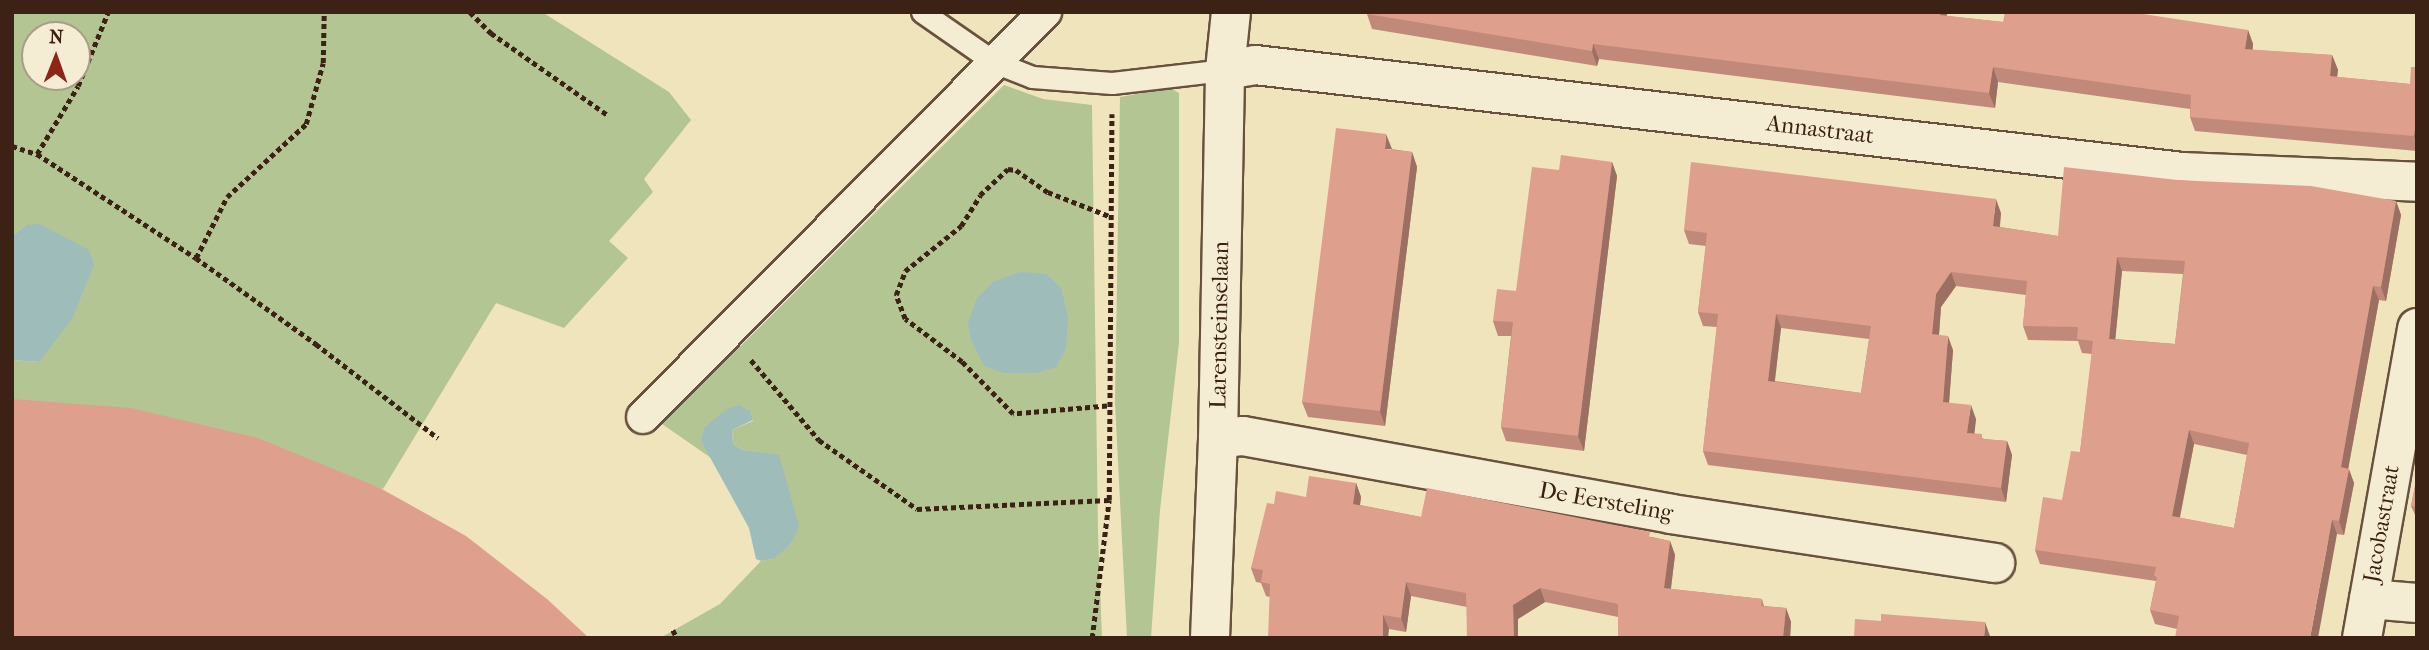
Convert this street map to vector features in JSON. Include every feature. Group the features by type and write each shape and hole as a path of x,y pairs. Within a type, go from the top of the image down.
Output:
{"street":[{"path":"643,416 1045,12"},
{"name":"Larensteinselaan","path":"1210,638 1218,439 1225,70 1231,12"},
{"name":"Annastraat","path":"1225,70 1255,65 2183,172 2417,182"},
{"name":"Jacobastraat","path":"2362,638 2417,328"},
{"name":"De Eersteling","path":"1218,439 1243,436 1671,514 1995,563"},
{"path":"2369,599 2417,603"}],"lane":[{"path":"922,12 994,62 1032,77 1112,83 1225,70"}],"path":[{"path":"37,154 78,86 108,12"},
{"path":"196,258 227,197 306,124 323,63 324,12"},
{"path":"470,12 491,33 609,116"},
{"path":"1092,638 1109,500 1107,406 1112,83"},
{"path":"12,146 37,154 196,258 316,344 438,438"},
{"path":"1107,406 1013,414 962,362 905,319 895,295 905,271 961,226 980,195 1008,169 1016,170 1048,192 1109,216"},
{"path":"727,333 819,440 917,509 1109,500"},
{"path":"673,630 677,638"}],"green space":[{"path":"12,12 542,12 669,92 691,120 644,179 653,192 609,241 628,258 564,328 496,303 383,489 312,465 12,414 12,360 39,362 26,225 12,236"},
{"path":"1004,85 1043,99 1092,105 1102,638 660,638 720,604 761,561 773,559 779,456 743,450 733,444 732,430 753,421 751,412 702,441 714,460 662,424"},
{"path":"1170,88 1179,93 1179,343 1160,510 1151,638 1127,638 1115,403 1120,97"}],"water":[{"path":"40,224 89,250 94,265 72,319 39,362 12,360 12,236 26,225"},
{"path":"1020,272 1046,274 1061,288 1068,317 1066,349 1056,367 1036,373 1004,373 984,366 971,340 968,322 977,298 993,282"},
{"path":"739,405 751,412 753,420 732,430 733,444 743,450 779,455 799,526 793,540 773,559 756,559 749,528 701,441 704,428 725,410"}],"building":[{"path":"1940,12 1940,15 2003,22 2005,12 2130,12 2248,30 2245,49 2332,55 2330,76 2410,84 2411,67 2417,67 2417,122 2414,136 2190,117 2191,95 1993,67 1989,93 1593,44 1592,51 1367,14"},
{"path":"1336,128 1386,134 1385,149 1412,152 1380,411 1302,402"},
{"path":"1561,155 1612,162 1578,436 1501,427 1513,322 1493,321 1497,289 1516,291 1532,167 1559,170"},
{"path":"1691,162 1996,199 1993,226 2058,236 2064,167 2177,180 2311,186 2396,201 2381,287 2373,286 2341,467 2349,469 2339,521 2332,520 2310,638 2175,638 2179,616 2150,610 2157,577 2154,576 2156,567 2035,550 2043,497 2062,500 2071,451 2080,452 2093,341 2077,339 2078,327 2023,326 2027,281 1951,272 1936,294 1932,334 1948,336 1943,402 1971,405 1967,433 1982,434 1982,439 2007,441 2001,488 1703,451 1718,314 1698,312 1707,233 1684,230","holes":["2117,257 2185,261 2175,344 2109,339","1776,314 1871,326 1861,393 1768,381","2189,430 2249,443 2234,528 2172,516"]},
{"path":"12,399 131,408 258,438 380,488 466,536 547,599 589,638 12,638"},
{"path":"1309,476 1356,483 1353,504 1421,517 1427,488 1650,532 1649,537 1670,541 1664,588 1762,599 1761,606 1786,608 1783,638 1618,638 1618,604 1540,588 1513,605 1514,638 1467,638 1466,593 1406,582 1401,618 1383,615 1383,638 1268,638 1270,584 1261,582 1263,570 1251,568 1267,503 1274,504 1276,491 1306,497"},
{"path":"2417,476 2417,507 2411,506"},
{"path":"1881,614 1985,622 1984,638 1854,638 1855,619 1881,621"}]}
